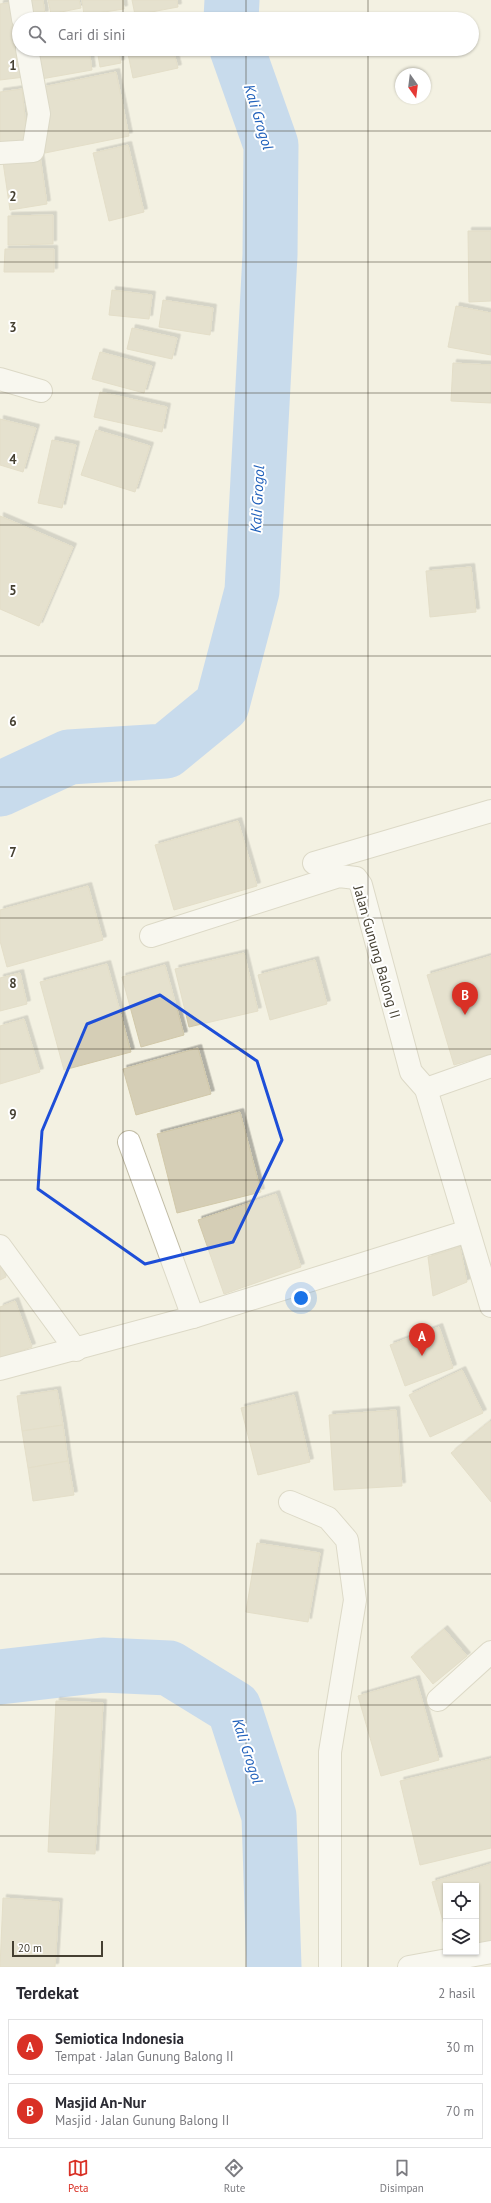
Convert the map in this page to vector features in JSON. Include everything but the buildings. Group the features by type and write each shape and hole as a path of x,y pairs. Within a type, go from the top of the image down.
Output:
{"street":[{"path":"20,0 22,12"},
{"path":"0,154 34,151 39,114 28,56"},
{"path":"0,379 41,391"},
{"path":"314,863 491,811"},
{"name":"Jalan Gunung Balong II","path":"151,936 339,876 356,878 361,885 411,1072 426,1089 491,1306"},
{"path":"426,1089 491,1066"},
{"path":"129,1142 193,1317"},
{"path":"0,1369 76,1350 193,1317 468,1231"},
{"path":"0,1246 76,1350"},
{"path":"290,1502 328,1518 346,1540 355,1600 330,1752 330,1967"},
{"path":"438,1700 491,1652"},
{"path":"410,1967 491,1952"}],"highlighted area":[{"path":"160,995 257,1061 282,1140 233,1242 145,1264 38,1189 42,1131 87,1024"}],"waterway":[{"name":"Kali Grogol","path":"231,12 232,0"},
{"name":"Kali Grogol","path":"0,789 69,757 166,751 222,705 252,591 270,255 271,145 239,56"},
{"name":"Kali Grogol","path":"0,1677 103,1665 169,1668 234,1708 269,1816 274,1967"}],"place":[{"name":"Masjid An-Nur","path":"465,1015"},
{"name":"Semiotica Indonesia","path":"422,1356"}]}
